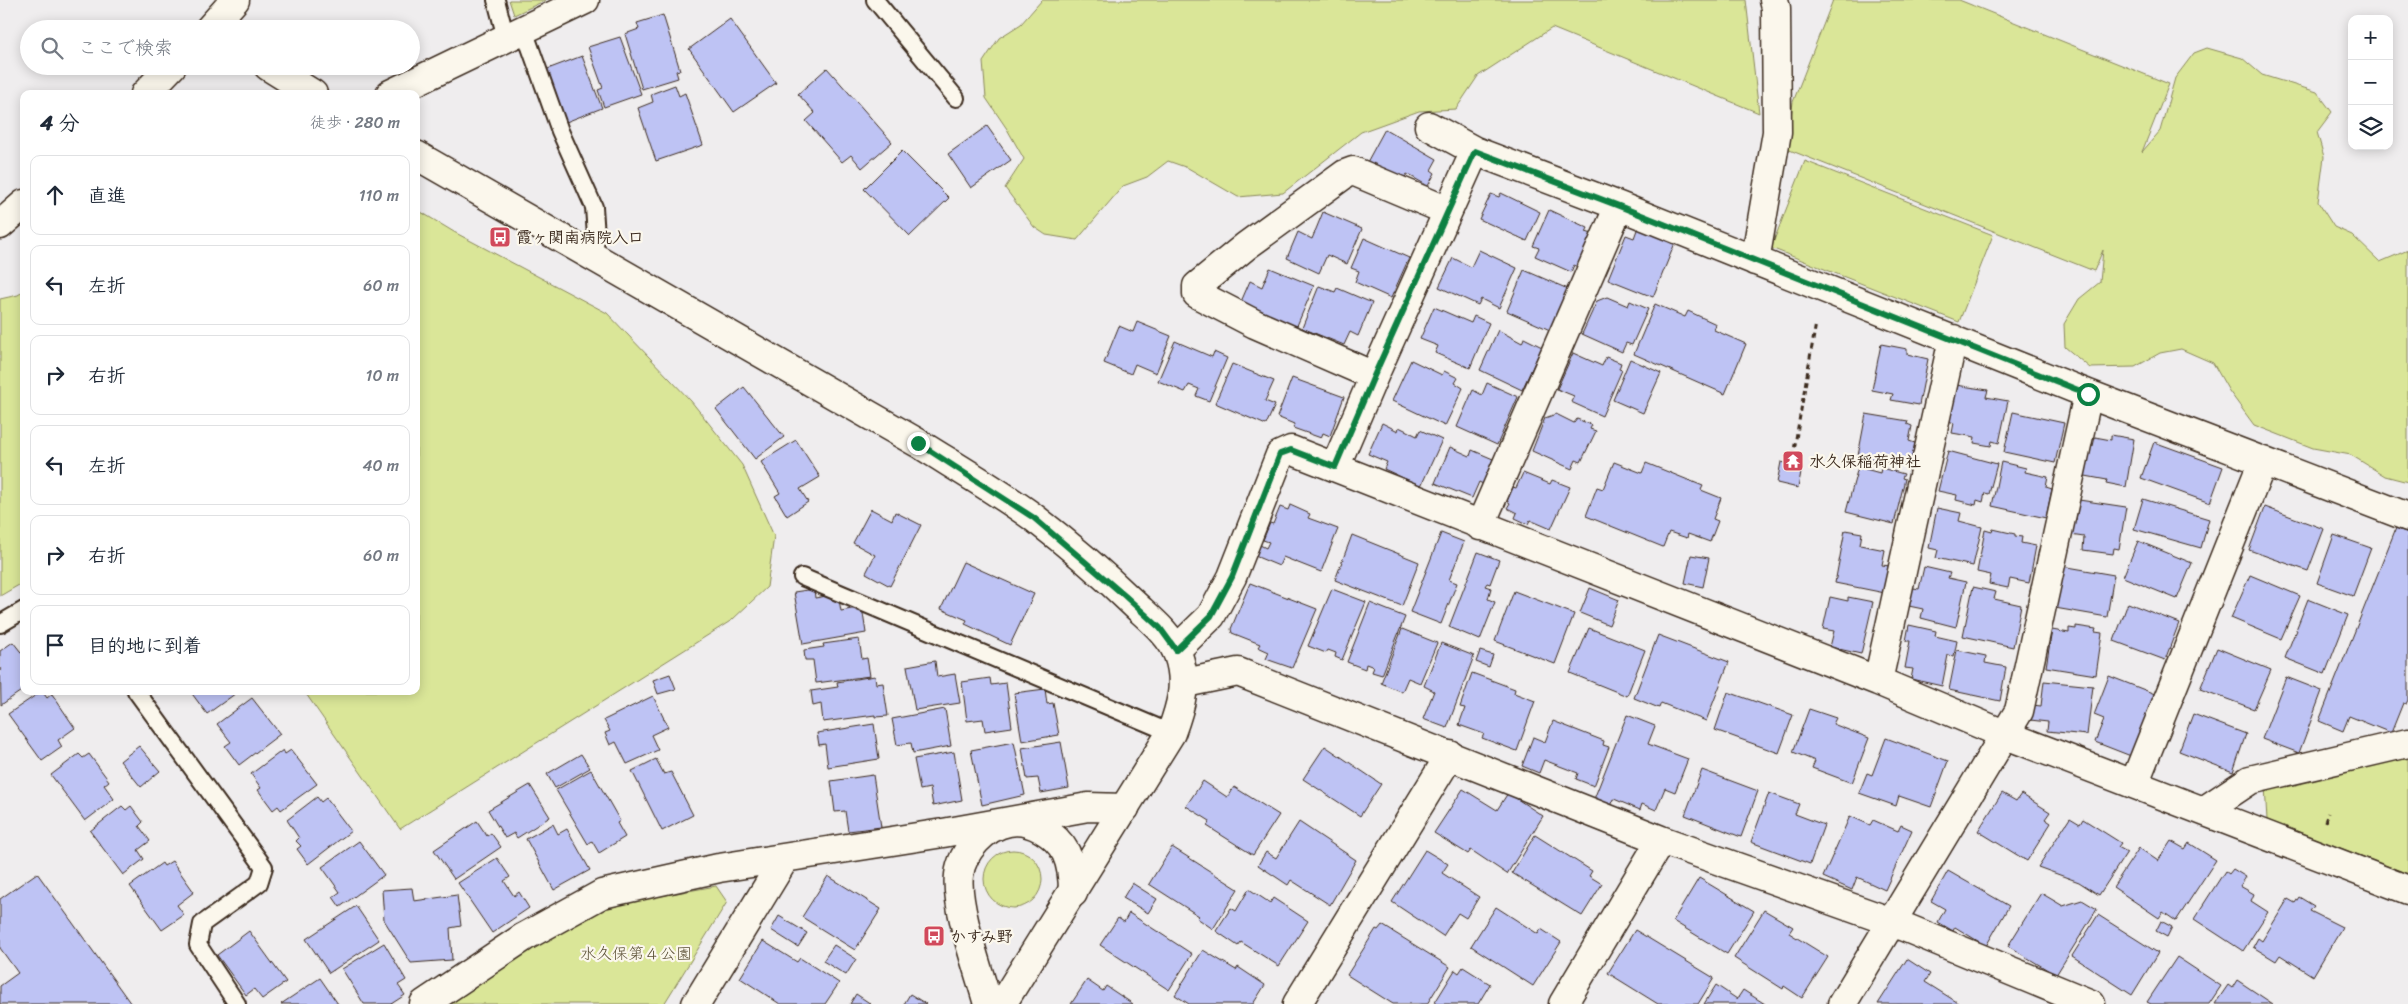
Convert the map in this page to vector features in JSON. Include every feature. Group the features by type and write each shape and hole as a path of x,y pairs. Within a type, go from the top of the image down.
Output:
{"street":[{"path":"217,20 235,0"},
{"path":"398,90 585,0"},
{"path":"1755,261 1777,132 1776,8 1774,0"},
{"path":"149,90 163,75"},
{"path":"282,75 307,90"},
{"path":"1429,126 1475,151 1822,286 2088,394 2408,517"},
{"path":"1335,467 1475,151"},
{"path":"420,157 969,474 1034,518 1160,628 1176,650 1185,683 1181,706 1171,732 1073,893 1002,1004"},
{"path":"1374,376 1238,315 1197,294 1197,286 1246,246 1345,174 1353,171 1448,212"},
{"path":"1480,526 1619,206"},
{"path":"0,224 20,207"},
{"path":"1878,681 1953,339"},
{"path":"1842,1004 2020,712 2088,394"},
{"path":"1176,650 1211,616 1232,577 1280,454 1291,450 1480,526 1878,681 2006,735 2205,810 2408,890"},
{"path":"2134,784 2263,461"},
{"path":"1185,683 1238,672 1661,840 1892,922 2091,1004"},
{"path":"2205,810 2250,780 2408,743"},
{"path":"1297,1004 1450,756"},
{"path":"424,1004 524,937 602,894 719,868 1010,822 1088,807 1125,808"},
{"path":"958,893 962,864 972,846 993,828 1010,822 1034,825 1053,836 1065,852 1072,871 1073,893"},
{"path":"943,833 988,1004"},
{"path":"1563,1004 1661,840"},
{"path":"696,1004 786,858"}],"lane":[{"path":"496,0 515,34 594,207 596,236 594,258"},
{"path":"875,0 956,98"},
{"path":"802,576 1171,732"},
{"path":"0,624 20,612"},
{"path":"139,695 264,867 259,883 202,924 198,945 238,1004"}],"path":[{"path":"1793,456 1822,286"}],"green space":[{"path":"509,0 546,0 514,15"},
{"path":"1042,0 1746,0 1759,113 1552,28 1478,76 1456,109 1419,111 1361,132 1283,193 1238,197 1188,168 1168,161 1147,177 1123,186 1077,240 1046,235 1034,227 1005,188 1024,159 986,98 983,62 999,38 1021,24"},
{"path":"1833,0 1959,0 2169,84 2142,152 2160,131 2175,78 2194,53 2207,48 2242,58 2262,75 2317,92 2332,112 2317,132 2324,157 2318,202 2334,227 2352,235 2380,262 2408,250 2408,482 2385,476 2351,455 2313,448 2254,425 2229,391 2213,363 2181,349 2160,353 2135,367 2090,368 2065,347 2064,324 2079,299 2100,282 2103,250 2094,271 1787,149 1793,102"},
{"path":"1805,161 1993,235 1959,322 1771,248"},
{"path":"420,211 454,232 607,313 691,401 742,465 774,536 767,587 732,620 400,829 307,695 420,695"},
{"path":"20,294 20,584 0,596 0,299"},
{"path":"2408,756 2408,874 2267,820 2265,786"},
{"path":"1013,850 1029,855 1037,863 1042,879 1037,895 1029,903 1013,908 997,903 989,895 984,879 989,863 997,855"},
{"name":"水久保第４公園","path":"716,886 727,902 664,1004 452,1004 453,996 599,907"}],"building":[{"path":"663,15 680,70 676,71 678,78 642,89 625,34 639,29 637,23"},
{"path":"730,19 776,83 734,112 689,49"},
{"path":"620,37 641,94 604,107 598,90 603,88 588,47"},
{"path":"582,56 602,108 566,122 545,70"},
{"path":"827,68 892,142 862,168 851,155 842,162 806,121 815,113 798,94"},
{"path":"675,85 679,96 685,93 703,145 656,161 638,108 653,102 651,94"},
{"path":"987,126 1011,160 971,188 948,154"},
{"path":"1385,129 1437,159 1431,170 1435,173 1428,186 1407,174 1401,184 1366,164"},
{"path":"902,151 949,198 910,236 864,189"},
{"path":"1501,193 1540,212 1527,241 1479,219 1491,194 1499,197"},
{"path":"1549,210 1588,228 1586,232 1592,234 1577,267 1574,265 1571,272 1535,256 1539,248 1533,246"},
{"path":"1323,212 1362,229 1347,264 1327,255 1319,273 1287,258 1298,232 1312,239"},
{"path":"1638,227 1675,243 1653,297 1608,279 1626,235 1634,238"},
{"path":"1364,238 1409,258 1391,298 1355,282 1359,271 1351,268"},
{"path":"1479,250 1517,268 1499,308 1481,299 1478,305 1439,287 1453,258 1471,267"},
{"path":"1270,268 1314,286 1296,328 1240,304 1250,281 1262,287"},
{"path":"1524,270 1568,289 1550,330 1507,311"},
{"path":"1319,286 1335,292 1337,288 1372,303 1358,336 1350,332 1344,345 1302,328"},
{"path":"1607,297 1628,306 1630,301 1648,309 1632,345 1626,343 1622,352 1582,334 1597,301"},
{"path":"1655,304 1685,317 1688,311 1716,324 1714,330 1746,344 1725,394 1634,354"},
{"path":"1434,307 1471,323 1474,316 1489,323 1470,368 1435,353 1438,346 1420,339"},
{"path":"1137,322 1171,336 1156,373 1135,364 1131,374 1104,363 1119,326 1133,332"},
{"path":"1498,330 1522,343 1524,338 1542,347 1522,390 1480,370"},
{"path":"1175,341 1212,357 1214,352 1227,358 1209,401 1196,396 1199,389 1189,385 1185,392 1158,381"},
{"path":"1881,344 1907,349 1907,354 1928,359 1919,405 1891,400 1893,394 1872,390"},
{"path":"1573,353 1602,366 1606,357 1621,363 1619,369 1622,370 1602,416 1571,402 1574,396 1557,389"},
{"path":"1630,359 1661,373 1643,413 1613,400"},
{"path":"1411,360 1442,375 1444,371 1458,378 1455,383 1463,388 1445,426 1392,401"},
{"path":"1232,364 1274,381 1265,401 1275,405 1266,425 1215,403"},
{"path":"1292,378 1344,397 1330,436 1323,433 1321,438 1293,428 1294,424 1277,417"},
{"path":"1487,383 1518,397 1497,445 1457,427 1473,390 1482,395"},
{"path":"1956,385 1988,390 1986,397 2008,401 1999,443 1992,441 1991,446 1974,443 1975,437 1952,433 1954,423 1949,421"},
{"path":"744,387 784,437 755,459 716,409"},
{"path":"2013,412 2064,423 2055,463 2004,452"},
{"path":"1556,414 1574,423 1577,419 1592,425 1590,429 1596,431 1581,462 1576,460 1572,469 1532,451 1545,418"},
{"path":"1866,414 1908,421 1907,424 1912,426 1909,441 1915,443 1911,466 1858,456"},
{"path":"1382,423 1398,431 1399,427 1417,436 1420,430 1442,440 1421,486 1384,469 1387,462 1368,454"},
{"path":"2111,435 2134,439 2126,487 2106,483 2107,480 2080,475 2086,445 2093,446 2095,437 2111,440"},
{"path":"796,440 820,477 800,489 808,502 787,516 775,496 780,493 761,462"},
{"path":"2154,442 2223,467 2210,503 2141,478"},
{"path":"1450,447 1470,456 1472,450 1493,459 1483,484 1479,482 1472,498 1435,483"},
{"path":"1948,451 1997,464 1989,494 1985,493 1983,502 1977,500 1976,505 1956,500 1957,495 1938,491"},
{"path":"1614,462 1642,473 1646,463 1703,486 1701,490 1721,498 1713,519 1718,521 1710,542 1688,534 1687,538 1669,532 1663,547 1586,516 1597,487 1603,489"},
{"path":"1781,462 1802,467 1798,488 1777,483"},
{"path":"2001,462 2026,468 2025,472 2048,477 2046,487 2052,489 2046,518 1992,506"},
{"path":"1858,467 1880,473 1881,468 1904,474 1902,478 1905,479 1894,524 1846,512"},
{"path":"1523,473 1550,484 1552,480 1570,487 1551,529 1530,520 1528,524 1515,518 1517,513 1507,508 1510,503 1507,501 1513,487 1516,488"},
{"path":"2143,499 2209,519 2201,548 2134,529"},
{"path":"2079,500 2126,507 2119,549 2114,548 2113,554 2083,550 2084,537 2070,535 2073,520 2076,520"},
{"path":"1290,505 1310,514 1308,518 1338,529 1321,572 1283,557 1279,566 1255,556 1260,545 1266,548 1269,542 1263,540 1270,523 1273,524 1280,507 1288,510"},
{"path":"2265,507 2324,529 2308,571 2249,550"},
{"path":"1937,508 1961,513 1959,521 1982,527 1973,566 1936,558 1938,550 1929,548"},
{"path":"871,509 892,520 895,512 921,525 890,586 866,573 875,555 853,543"},
{"path":"2396,528 2408,533 2408,700 2406,704 2403,703 2391,733 2349,716 2343,731 2319,721"},
{"path":"1993,529 2015,534 2015,536 2022,537 2021,543 2036,546 2029,583 2010,579 2008,588 1989,584 1991,575 1977,572 1985,530 1992,532"},
{"path":"1845,530 1862,533 1860,545 1885,550 1882,565 1890,566 1885,593 1835,583"},
{"path":"1441,533 1464,542 1449,580 1457,583 1441,624 1410,612"},
{"path":"1352,535 1419,562 1402,606 1335,580"},
{"path":"2334,535 2371,548 2353,596 2317,583"},
{"path":"2138,541 2192,563 2177,599 2123,577"},
{"path":"1478,552 1499,560 1490,584 1487,583 1485,586 1491,588 1488,599 1495,602 1480,640 1449,627"},
{"path":"1691,555 1709,558 1703,587 1685,583"},
{"path":"963,562 1034,594 1010,645 965,624 967,620 941,609"},
{"path":"2062,566 2114,575 2107,617 2055,608"},
{"path":"1924,567 1950,573 1948,578 1966,582 1956,627 1921,618 1923,609 1904,605 1908,587 1919,589"},
{"path":"2250,575 2300,596 2281,639 2231,618"},
{"path":"1250,583 1317,609 1292,668 1266,659 1269,652 1258,647 1260,644 1232,633 1231,629"},
{"path":"1973,587 1996,592 1994,599 2021,605 2013,647 1963,636"},
{"path":"1590,588 1619,600 1609,625 1580,613"},
{"path":"814,589 815,598 838,594 841,611 862,607 866,633 803,644 794,592"},
{"path":"1332,589 1366,602 1342,660 1335,657 1336,653 1328,650 1326,653 1308,646"},
{"path":"1514,591 1574,614 1555,664 1495,641"},
{"path":"1830,597 1848,601 1848,597 1873,602 1861,654 1830,647 1834,631 1823,629"},
{"path":"2308,599 2348,615 2325,674 2285,658"},
{"path":"1370,603 1405,617 1382,675 1372,672 1374,667 1366,664 1365,669 1347,662"},
{"path":"2128,603 2179,623 2165,660 2114,641"},
{"path":"1909,625 1936,631 1935,636 1957,641 1954,656 1948,655 1942,686 1911,679 1913,669 1905,668 1910,641 1906,641"},
{"path":"2076,626 2096,629 2095,632 2102,633 2096,675 2046,667 2052,630 2069,633 2069,628 2076,629"},
{"path":"1589,628 1645,650 1627,696 1570,673"},
{"path":"1402,629 1437,643 1420,683 1408,678 1402,692 1381,683"},
{"path":"1658,635 1729,662 1706,721 1661,703 1659,708 1634,698"},
{"path":"859,639 862,659 867,658 870,676 816,683 813,660 805,660 804,650 824,647 823,644"},
{"path":"13,642 20,651 20,692 1,705 0,651"},
{"path":"1441,643 1474,656 1447,728 1423,719 1434,691 1424,686"},
{"path":"2217,648 2271,670 2254,709 2200,689"},
{"path":"1957,650 1986,656 1985,663 2006,667 2000,701 1949,690"},
{"path":"1480,651 1493,655 1489,667 1476,662"},
{"path":"935,661 937,677 955,674 960,703 915,710 907,666"},
{"path":"1472,673 1515,689 1514,693 1535,701 1517,751 1482,738 1484,734 1459,725 1465,708 1460,707"},
{"path":"670,674 676,689 658,694 653,680"},
{"path":"875,676 876,684 883,683 888,716 875,717 875,715 823,722 821,704 813,706 811,691 838,687 837,682"},
{"path":"2109,676 2160,696 2136,758 2095,742 2104,719 2094,715"},
{"path":"2286,677 2322,691 2299,753 2262,739"},
{"path":"990,678 991,685 1006,683 1012,727 985,731 983,719 967,721 962,682"},
{"path":"2044,681 2093,686 2087,735 2047,731 2048,722 2030,720 2032,705 2041,706"},
{"path":"1045,689 1047,704 1053,703 1059,735 1022,741 1014,693"},
{"path":"1728,692 1793,715 1779,753 1715,730"},
{"path":"36,695 45,695 47,698 53,695 75,728 58,740 62,747 42,761 8,714"},
{"path":"193,695 233,695 207,714"},
{"path":"653,696 668,727 651,735 658,750 627,764 616,742 610,745 605,733 610,731 604,720"},
{"path":"252,698 280,734 239,765 225,746 231,742 217,724"},
{"path":"945,709 951,746 913,753 911,743 897,745 892,719"},
{"path":"1809,709 1836,718 1833,724 1869,738 1852,783 1812,768 1815,761 1793,752"},
{"path":"2193,714 2246,734 2233,772 2179,751"},
{"path":"1627,715 1655,726 1648,744 1688,759 1675,792 1665,788 1656,810 1642,804 1640,810 1614,799 1611,806 1594,799"},
{"path":"1553,721 1604,741 1603,745 1609,747 1594,786 1576,779 1578,773 1544,760 1539,773 1522,766 1533,737 1545,742"},
{"path":"874,724 879,759 828,767 825,744 819,745 817,733"},
{"path":"1886,738 1948,761 1931,807 1899,796 1896,806 1859,793 1867,773 1872,775"},
{"path":"1014,742 1025,795 982,805 971,750"},
{"path":"1061,742 1069,788 1041,793 1038,778 1027,779 1022,748"},
{"path":"139,746 160,771 141,787 120,761"},
{"path":"1325,746 1381,784 1360,816 1303,779"},
{"path":"283,750 285,754 291,750 317,784 281,810 278,806 273,810 258,790 261,788 251,774"},
{"path":"954,752 962,800 933,806 930,788 920,790 914,759"},
{"path":"79,754 83,758 89,754 109,781 104,785 114,799 85,821 51,775"},
{"path":"581,754 590,768 555,788 547,774"},
{"path":"656,759 664,774 671,772 693,815 662,831 632,771"},
{"path":"591,770 620,821 617,823 625,837 599,853 592,841 588,844 556,790"},
{"path":"1702,770 1758,791 1741,837 1685,815"},
{"path":"873,775 881,827 848,831 845,811 835,812 831,781"},
{"path":"1203,781 1227,797 1234,787 1279,815 1253,855 1207,826 1210,821 1186,806"},
{"path":"530,785 550,817 517,838 514,833 505,838 488,810"},
{"path":"1463,789 1497,810 1508,793 1543,816 1507,874 1471,850 1468,854 1434,833"},
{"path":"1769,793 1799,804 1795,814 1824,825 1810,864 1751,842"},
{"path":"2002,793 2016,801 2021,794 2050,812 2045,819 2051,823 2027,861 1978,831"},
{"path":"317,797 321,802 326,798 351,831 308,864 297,849 301,846 296,841 299,838 287,820"},
{"path":"122,806 126,810 131,806 143,822 139,826 150,841 138,850 144,859 123,875 90,831"},
{"path":"1850,816 1870,825 1873,820 1898,831 1901,825 1912,830 1885,890 1857,877 1852,890 1823,877"},
{"path":"2070,818 2080,824 2083,819 2121,843 2118,847 2127,852 2099,895 2079,882 2038,867"},
{"path":"477,821 487,836 491,833 501,847 454,879 434,850"},
{"path":"1299,822 1356,860 1330,905 1291,880 1288,885 1258,865 1266,852 1276,858"},
{"path":"553,824 558,834 567,829 590,870 554,890 526,839"},
{"path":"1535,835 1592,871 1589,876 1602,884 1582,916 1512,873"},
{"path":"359,841 384,875 340,907 333,897 340,892 322,867"},
{"path":"2171,841 2185,849 2189,843 2216,860 2176,921 2163,912 2159,918 2113,887 2139,848 2158,861"},
{"path":"1172,847 1238,889 1213,929 1197,918 1199,916 1149,884"},
{"path":"1425,850 1448,864 1442,873 1479,897 1466,918 1458,913 1443,936 1392,902"},
{"path":"497,858 510,877 504,881 514,896 519,892 529,908 492,933 458,883"},
{"path":"172,861 194,892 177,905 184,915 162,930 130,886 162,863 164,866"},
{"path":"2233,869 2246,877 2240,886 2254,894 2251,901 2268,912 2243,951 2194,919 2225,871 2229,874"},
{"path":"1948,871 2009,906 1986,946 1955,927 1953,931 1938,922 1945,909 1931,901"},
{"path":"37,873 131,1004 0,1004 0,986 18,973 0,948 0,899"},
{"path":"828,876 881,909 855,950 802,917"},
{"path":"1699,878 1754,911 1727,954 1673,921"},
{"path":"1132,883 1157,899 1148,913 1123,898"},
{"path":"412,888 414,901 457,895 461,926 450,928 452,960 411,963 384,920 382,890"},
{"path":"1249,889 1270,903 1273,898 1308,921 1279,966 1241,942 1238,946 1216,931 1231,908 1236,911"},
{"path":"2041,893 2063,906 2082,900 2097,909 2056,975 2008,946"},
{"path":"2299,897 2314,906 2310,911 2342,927 2313,976 2280,955 2276,961 2253,947 2258,938 2262,941 2288,899 2295,903"},
{"path":"356,906 379,940 329,973 306,939"},
{"path":"1496,907 1538,934 1541,929 1561,942 1533,986 1471,946"},
{"path":"1764,910 1793,927 1789,933 1828,957 1802,998 1784,986 1783,989 1734,958"},
{"path":"1129,913 1192,954 1169,990 1100,945 1118,918 1124,922"},
{"path":"2098,915 2158,953 2132,995 2072,956"},
{"path":"779,916 807,933 798,947 771,930"},
{"path":"2161,921 2172,927 2167,937 2156,931"},
{"path":"1382,925 1450,967 1427,1004 1393,1004 1347,975 1376,929 1378,930"},
{"path":"1635,930 1714,978 1698,1004 1658,1004 1608,973"},
{"path":"249,931 286,982 262,999 254,989 246,995 217,955"},
{"path":"763,941 797,962 800,958 839,983 825,1004 780,1004 740,978"},
{"path":"384,943 406,980 398,985 405,995 391,1004 364,1004 342,969"},
{"path":"834,945 856,959 846,975 823,961"},
{"path":"1203,950 1236,970 1238,967 1265,985 1253,1004 1189,1004 1175,995"},
{"path":"2177,957 2221,986 2209,1004 2151,1004 2147,1002"},
{"path":"1907,959 1930,974 1925,982 1960,1004 1878,1004"},
{"path":"1463,967 1490,984 1478,1004 1434,1004 1455,970 1459,973"},
{"path":"320,978 338,1004 281,1004"},
{"path":"1087,980 1103,991 1106,986 1133,1004 1071,1004"},
{"path":"2237,980 2273,1004 2215,1004 2228,985 2232,988"},
{"path":"1716,985 1737,999 1743,990 1765,1004 1704,1004"},
{"path":"856,994 871,1004 850,1004"},
{"path":"910,994 926,1004 904,1004"}],"place":[{"name":"霞ヶ関南病院入口","path":"500,237"},
{"name":"水久保稲荷神社","path":"1793,461"},
{"name":"かすみ野","path":"934,936"}],"route":[{"path":"918,443 969,474 1034,518 1160,628 1176,650 1211,616 1232,577 1280,454 1291,450 1335,467 1475,151 1822,286 2088,394"}]}
